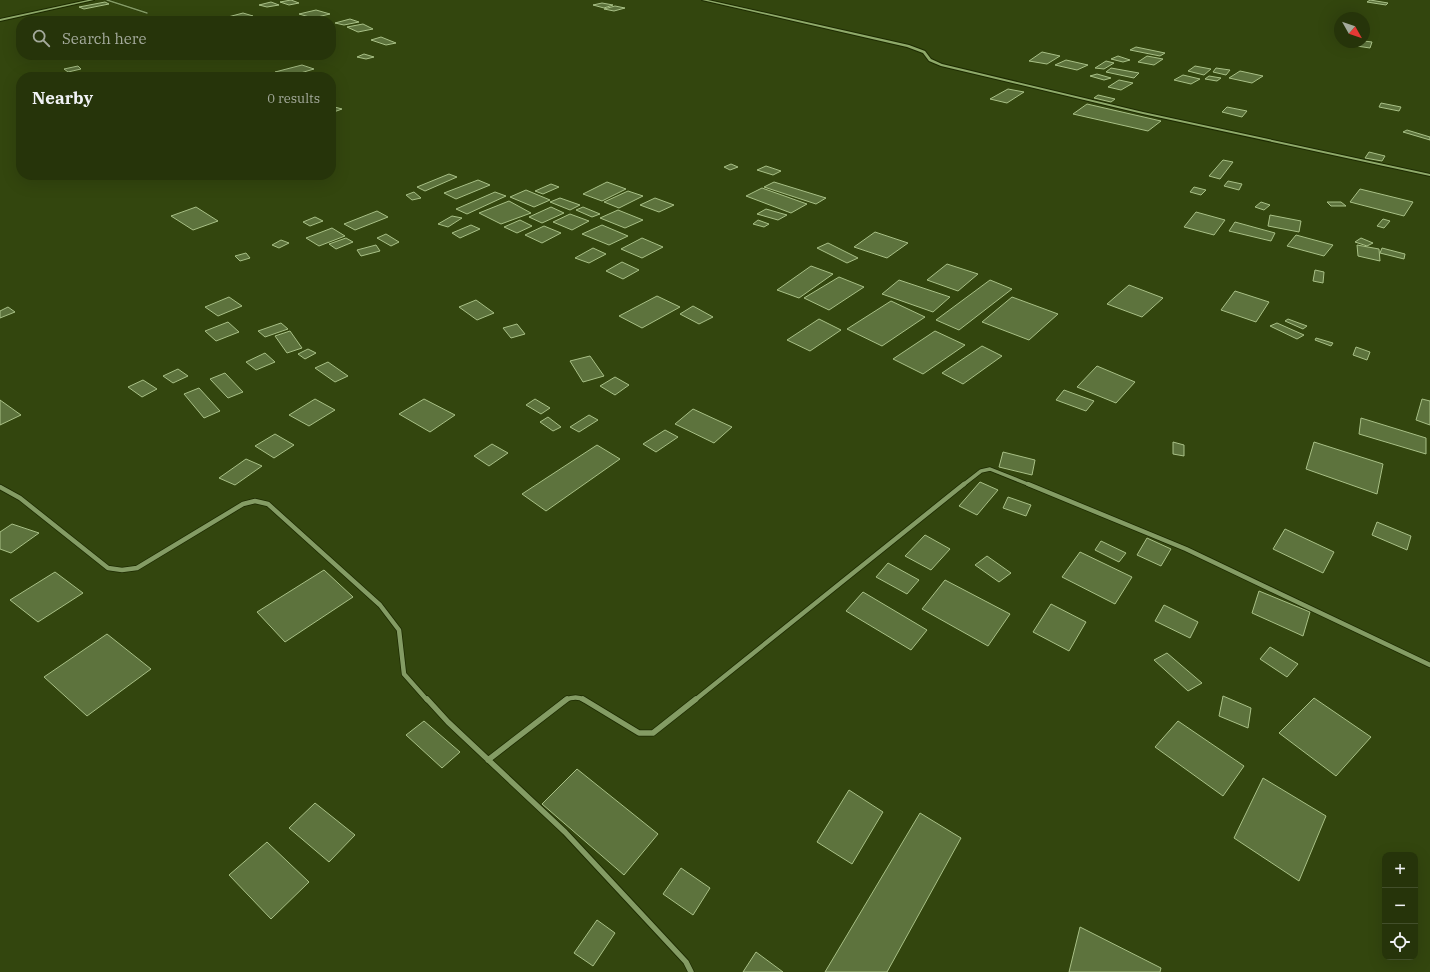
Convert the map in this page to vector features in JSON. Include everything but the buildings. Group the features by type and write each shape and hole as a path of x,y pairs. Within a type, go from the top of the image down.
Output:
{"street":[{"path":"18,16 92,0"},
{"path":"107,0 147,13"},
{"path":"704,0 908,46 924,52 930,60 948,67 1143,113 1430,175"},
{"path":"0,20 16,17"},
{"path":"488,760 566,699 573,697 580,697 639,733 654,733 981,471 990,469 1186,549 1430,665"},
{"path":"0,487 20,498 108,568 122,570 137,568 244,504 255,501 268,504 380,605 399,630 404,674 448,722 565,832 686,962 691,972"}]}
